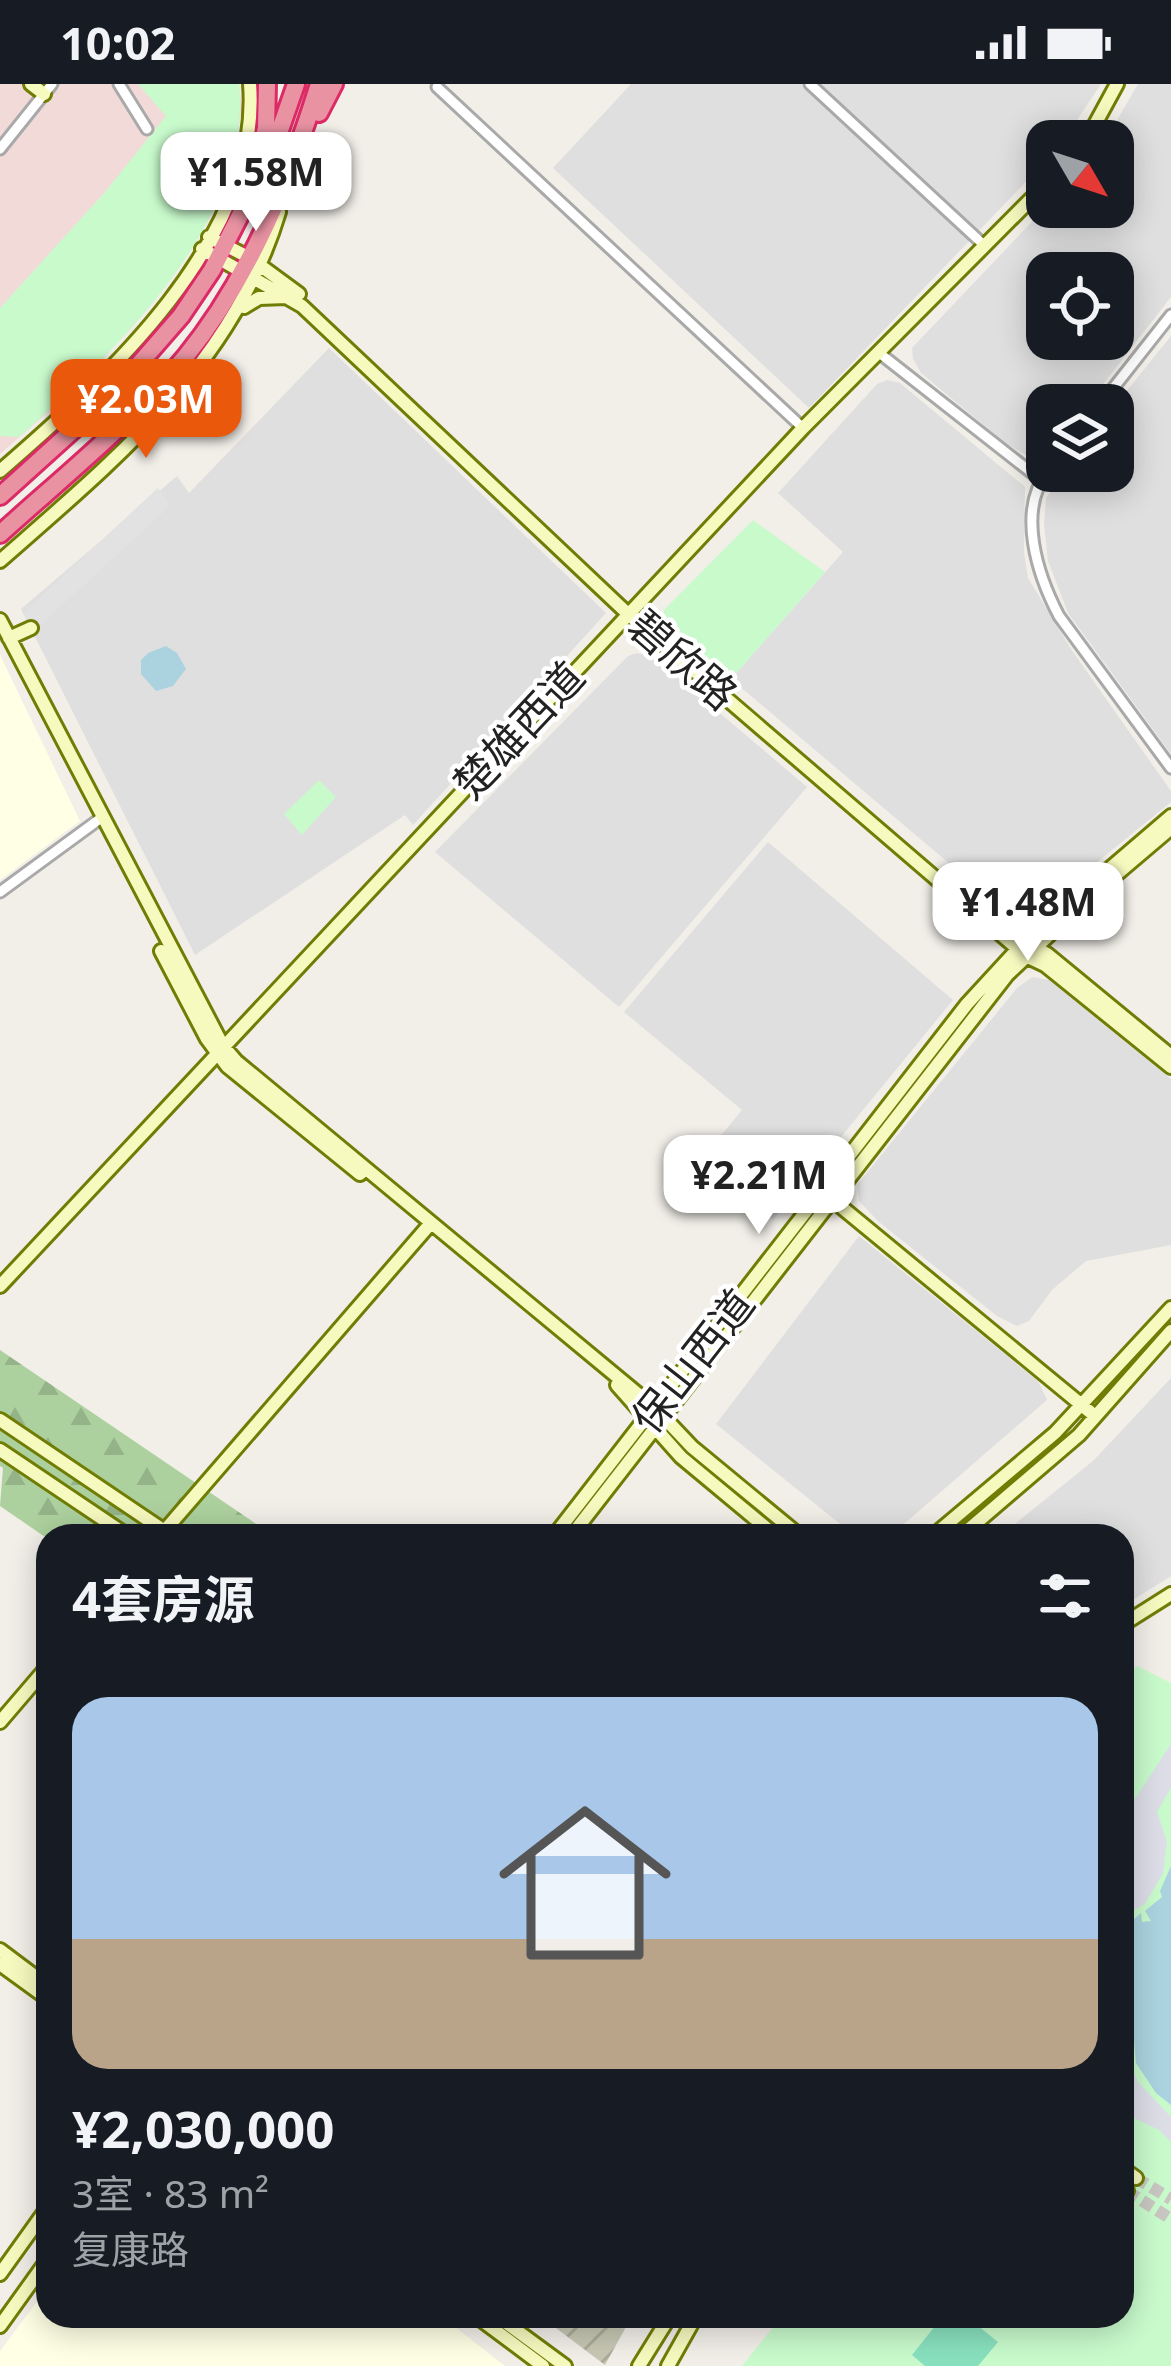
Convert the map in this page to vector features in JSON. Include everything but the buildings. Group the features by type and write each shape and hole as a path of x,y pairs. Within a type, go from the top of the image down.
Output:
{"highway":[{"path":"0,496 139,368 235,261 266,128 268,84"},
{"path":"250,192 272,153 296,84"},
{"path":"0,534 159,386 207,328 235,261 289,173 332,87"}],"street":[{"path":"118,84 147,129"},
{"path":"238,312 238,177 248,134 250,84"},
{"path":"809,84 985,246"},
{"path":"1097,120 1117,84"},
{"path":"0,149 43,87"},
{"path":"437,87 802,428"},
{"name":"楚雄西道","path":"0,1286 802,428 1026,204"},
{"path":"0,471 6,456 106,376 178,288 235,261"},
{"path":"178,288 235,261"},
{"name":"碧欣路","path":"235,261 276,276 630,610"},
{"name":"碧欣路","path":"235,261 291,298 630,610 1018,943 1171,1067"},
{"path":"1,561 156,416 238,312 259,298 291,298"},
{"path":"1117,384 1171,315"},
{"path":"878,352 1026,463"},
{"path":"1041,492 1034,529 1036,560 1045,588 1059,616 1171,768"},
{"path":"0,620 98,820 219,1049 785,1524"},
{"path":"5,637 31,628"},
{"path":"1018,943 1024,933 1049,927 1171,816"},
{"path":"0,892 98,820"},
{"path":"1003,972 1006,951 1049,927 1171,829"},
{"name":"碧欣路","path":"1018,943 1047,954 1171,1056"},
{"name":"保山西道","path":"580,1524 656,1418 1003,972 1018,943"},
{"path":"827,1196 1095,1416"},
{"path":"175,1524 429,1225"},
{"path":"948,1524 1026,1460 1083,1405 1171,1308"},
{"path":"975,1524 1053,1459 1171,1331"},
{"path":"656,1418 681,1457 762,1524"},
{"name":"保山西道","path":"564,1524 656,1418"},
{"path":"0,1420 151,1524"},
{"path":"0,1450 110,1524"},
{"path":"1134,1620 1171,1597"},
{"path":"0,1722 36,1680"},
{"path":"0,1950 36,1976"},
{"path":"0,1964 36,1991"},
{"path":"0,2274 36,2224"},
{"path":"0,2326 36,2276"},
{"path":"492,2328 543,2366"},
{"path":"513,2328 565,2366"},
{"path":"639,2366 663,2328"},
{"path":"668,2366 689,2328"}],"shaded area":[{"path":"0,84 239,84 242,109 232,167 209,217 175,272 134,325 72,391 0,454"},
{"path":"631,84 1101,84 1077,120 1026,120 1026,182 809,408 553,168"},
{"path":"1138,84 1171,84 1171,297 1134,345 1134,252 1026,252 1026,360 1122,360 1103,384 1026,384 1026,455 921,373 912,348 1026,228 1134,228 1134,120 1117,120"},
{"path":"1171,336 1171,754 1068,613 1048,561 1044,525 1050,492 1134,492 1132,384"},
{"path":"329,348 606,613 413,825 405,815 195,955 21,609 177,476 189,493"},
{"path":"900,383 1025,487 1028,578 1073,652 1171,791 1171,802 1021,924 731,679 843,552 778,493 877,384"},
{"path":"158,488 170,506 33,632 23,613"},
{"path":"637,653 655,658 807,787 619,1007 435,852 628,656"},
{"path":"0,655 80,821 0,880"},
{"path":"768,842 953,1000 773,1220 701,1160 742,1110 624,1012"},
{"path":"1032,977 1049,980 1171,1079 1171,1245 1086,1261 1052,1290 1029,1321 1017,1326 997,1316 879,1222 859,1201 857,1185 1017,988"},
{"path":"859,1236 1038,1381 1047,1400 904,1524 840,1524 716,1424"},
{"path":"1171,1378 1171,1576 1134,1599 1134,1524 1015,1524 1093,1461"},
{"path":"1171,1744 1171,1787 1157,1812 1167,1842 1163,1873 1145,1904 1134,1910 1134,1800"},
{"path":"1134,2073 1171,2117 1171,2142 1134,2118"},
{"path":"36,2303 36,2328 456,2328 505,2366 0,2366 0,2351"},
{"path":"556,2328 625,2328 605,2365"}],"green space":[{"path":"138,84 239,84 238,135 224,185 201,234 134,325 19,437 0,436 0,308 166,116"},
{"path":"753,520 825,572 731,679 663,618 664,610"},
{"path":"319,780 336,797 302,835 284,814"},
{"path":"0,1350 256,1524 36,1524 36,1531 0,1506"},
{"path":"1134,1668 1171,1683 1171,2366 742,2366 772,2328 1134,2328 1134,2186 1143,2175 1134,2169"},
{"path":"933,2328 981,2328 998,2342 978,2366 925,2366 912,2355"}],"water":[{"path":"166,646 177,653 186,669 173,686 156,691 141,674 141,660"},
{"path":"1171,1866 1171,2105 1156,2093 1136,2063 1134,2039 1134,1920 1141,1913 1142,1922 1151,1921 1145,1911 1162,1897"}],"tunnel":[{"path":"1136,2178 1171,2199"},
{"path":"1134,2195 1171,2219"}]}
